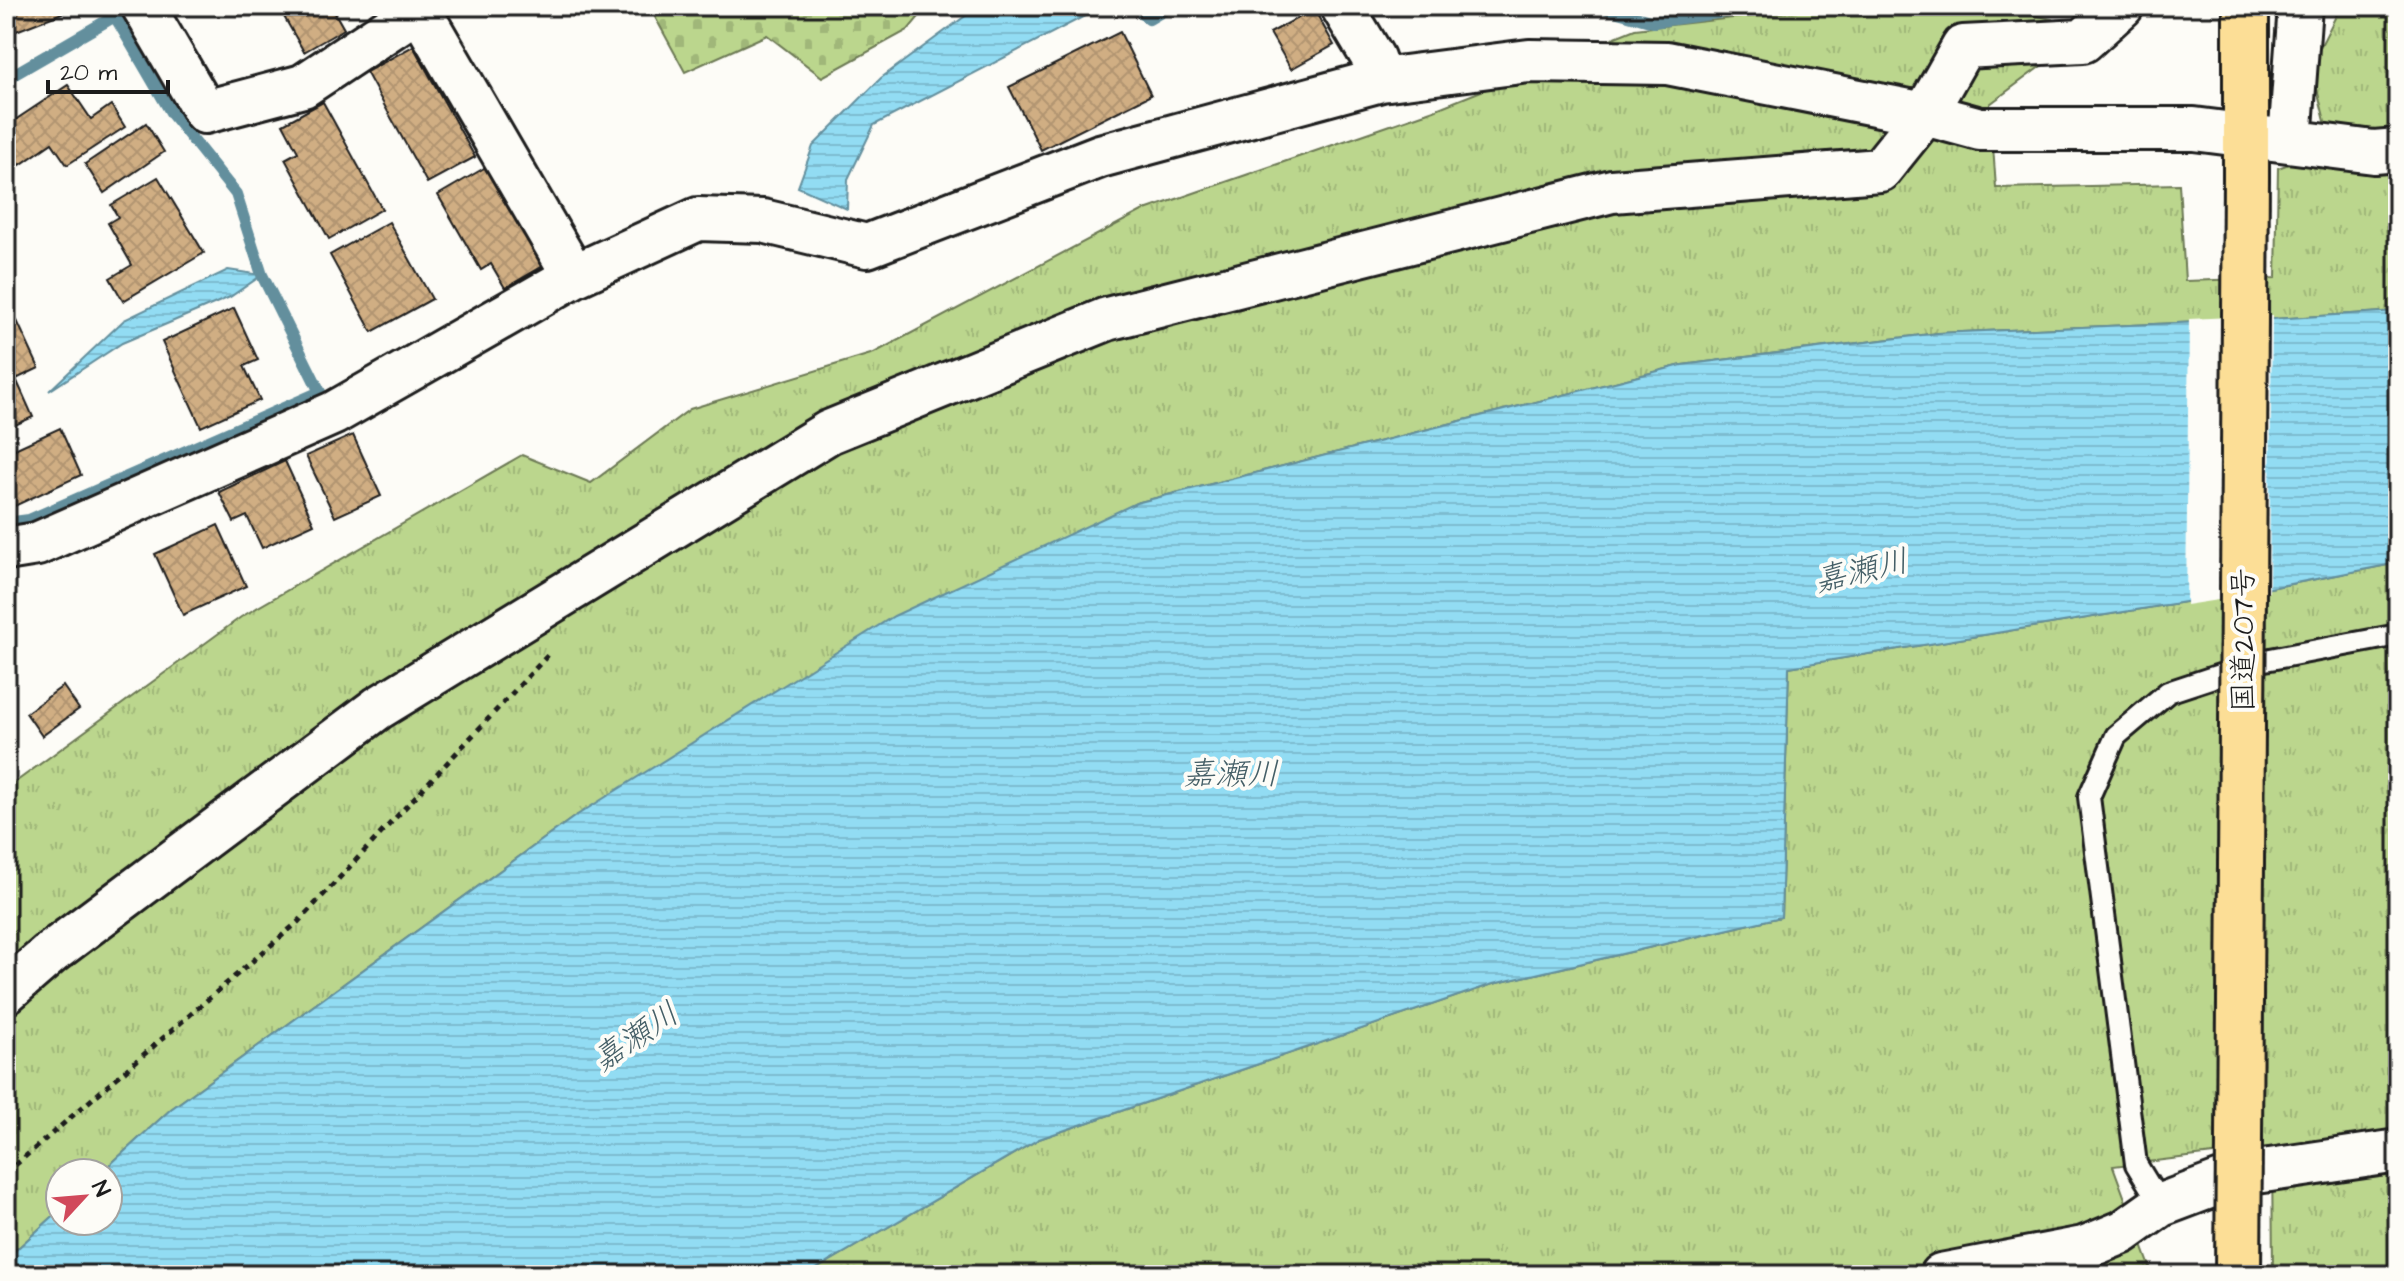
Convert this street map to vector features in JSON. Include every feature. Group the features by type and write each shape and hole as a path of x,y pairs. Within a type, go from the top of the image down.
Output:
{"highway":[{"name":"国道207号","path":"2238,1275 2246,6"}],"street":[{"path":"143,6 205,112 303,86 418,8 574,276"},
{"path":"1342,6 1373,58 1381,80"},
{"path":"6,992 52,952 378,708 829,432 1107,319 1612,191 1880,170 1925,114 1963,47 2083,41 2122,6"},
{"path":"2290,141 2300,6"},
{"path":"6,549 37,544 334,413 574,276 698,219 763,221 867,246 1100,156 1381,80 1529,61 1667,63 1925,114 1980,129 2194,129 2374,152 2398,150"},
{"path":"1941,1275 2084,1248 2123,1232 2161,1205 2243,1174 2398,1151"}],"lane":[{"path":"2161,1205 2136,1164 2089,797 2116,736 2168,692 2265,660 2398,635"}],"path":[{"path":"6,1173 298,922 548,655"}],"green space":[{"path":"649,6 928,6 908,30 822,77 767,35 685,72"},
{"path":"1839,6 1992,6 2052,19 2045,63 1990,104 1996,188 2179,184 2185,281 2276,278 2278,168 2332,149 2311,65 2341,6 2398,6 2398,311 1938,333 1682,365 1136,503 574,817 171,1109 118,1157 44,1157 44,1225 6,1259 6,789 241,617 522,455 591,483 690,409 874,353 1142,211 1434,110 1635,29"},
{"path":"2398,563 2398,1275 2273,1275 2272,1147 2113,1166 2153,1275 806,1275 1039,1139 1493,984 1781,917 1789,667 2270,588"}],"water":[{"path":"979,6 1104,6 874,125 848,179 847,209 798,187 813,146 881,78"},
{"path":"228,270 262,275 230,297 122,343 49,391 124,320"},
{"name":"嘉瀬川","path":"2398,311 2398,563 2270,588 1789,667 1781,917 1493,984 1039,1139 806,1275 6,1275 6,1259 44,1225 44,1237 124,1237 124,1157 118,1157 171,1109 574,817 894,616 1136,503 1682,365 1938,333"}],"pier":[{"path":"2272,315 2269,592 2186,605 2189,319"}],"building":[{"path":"6,6 80,6 6,35"},
{"path":"278,6 331,6 344,29 304,52"},
{"path":"1314,9 1334,45 1291,69 1270,33"},
{"path":"1120,32 1151,95 1041,150 1009,87"},
{"path":"413,46 475,157 427,183 366,72"},
{"path":"68,85 91,119 111,105 125,127 67,165 52,143 20,165 6,144 6,126"},
{"path":"323,102 382,209 329,239 285,159 298,152 283,124"},
{"path":"146,123 164,152 104,193 85,164"},
{"path":"486,167 543,266 505,288 491,264 481,270 438,195"},
{"path":"158,177 204,253 123,301 110,278 132,265 108,223 118,217 111,205"},
{"path":"389,222 432,299 372,332 330,255"},
{"path":"6,297 39,368 16,379 33,417 15,425 6,406"},
{"path":"234,308 258,360 244,366 260,400 201,427 162,342"},
{"path":"60,428 81,475 6,510 6,453"},
{"path":"353,435 381,496 335,517 306,456"},
{"path":"285,461 314,524 262,548 247,516 234,522 219,492"},
{"path":"218,525 246,586 183,615 155,554"},
{"path":"63,686 79,709 42,736 26,713"}],"waterway":[{"path":"6,523 29,520 320,392 262,275 236,194 172,114 109,6"},
{"path":"1135,6 1149,19 1171,6"},
{"path":"1597,6 1653,22 1767,6"},
{"path":"6,79 115,16"}]}
